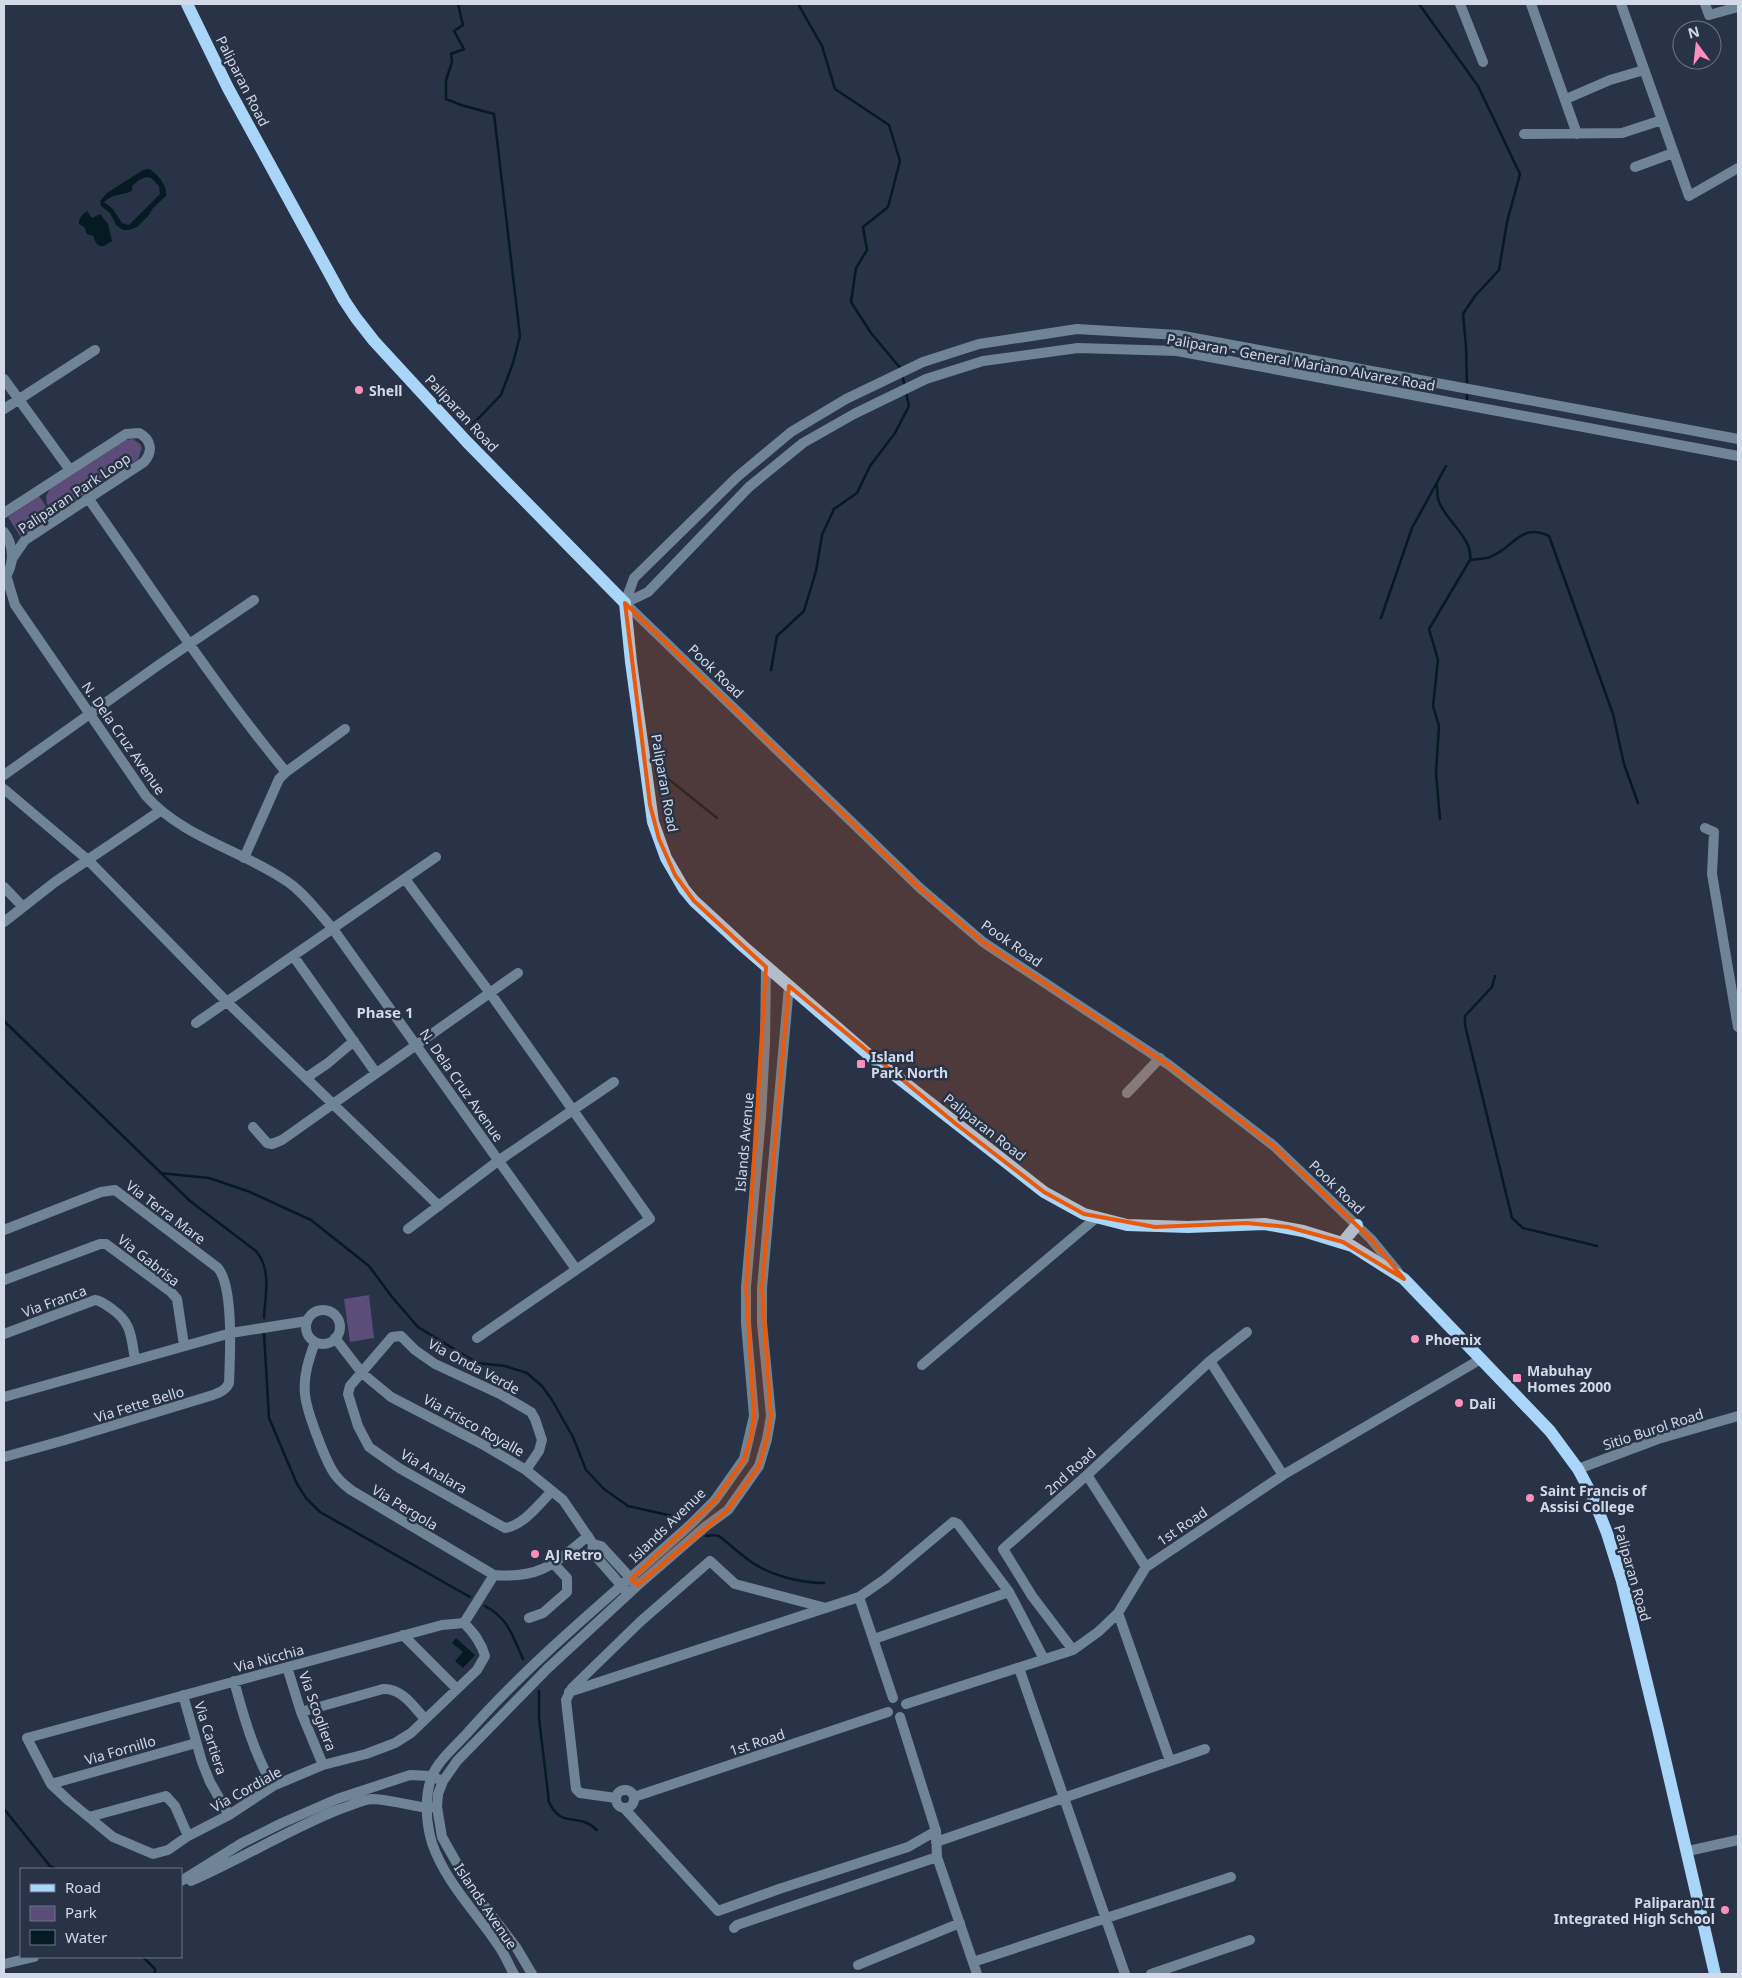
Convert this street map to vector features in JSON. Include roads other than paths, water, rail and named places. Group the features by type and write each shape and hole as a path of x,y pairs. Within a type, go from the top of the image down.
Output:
{"main road":[{"name":"Paliparan Road","path":"187,4 233,96 356,318 467,442 625,603 630,662 653,822 666,858 684,889 694,901 766,967 869,1055 1044,1192 1068,1206 1096,1218 1127,1225 1155,1227 1265,1224 1303,1231 1343,1242 1404,1279 1550,1431 1578,1469 1592,1495 1608,1533 1622,1581 1688,1851 1715,1974"},
{"path":"1343,1242 1358,1225"}],"street":[{"path":"1460,4 1483,62"},
{"path":"1531,4 1577,134"},
{"path":"1621,4 1689,196 1738,168"},
{"path":"1705,4 1709,15 1738,6"},
{"path":"1566,99 1610,80 1644,70"},
{"path":"1524,134 1622,133 1662,120"},
{"path":"1635,167 1673,153"},
{"name":"Paliparan - General Mariano Alvarez Road","path":"625,603 634,578 736,477 791,432 846,399 923,362 979,344 1077,329 1178,336 1738,439"},
{"name":"Paliparan - General Mariano Alvarez Road","path":"625,603 648,592 749,487 803,443 854,414 926,378 983,361 1078,348 1177,351 1738,456"},
{"path":"4,409 96,350"},
{"path":"4,379 70,470"},
{"name":"Paliparan Park Loop","path":"4,513 128,433 140,433 147,439 150,449 144,462 25,540 12,559 5,577"},
{"path":"736,477 749,487"},
{"path":"88,498 259,740 286,772"},
{"path":"4,532 10,543 12,559"},
{"name":"N. Dela Cruz Avenue","path":"5,577 15,605 146,796 160,811 203,839 244,858 290,883 333,929 576,1270"},
{"name":"N. Dela Cruz Avenue","path":"4,598 15,605"},
{"path":"4,775 254,600"},
{"name":"Pook Road","path":"625,603 920,888 976,936 1160,1058 1274,1146 1372,1239 1404,1279"},
{"path":"244,858 279,779 345,729"},
{"path":"4,788 88,860 226,1001 440,1206"},
{"path":"4,922 55,882 160,811"},
{"path":"1705,828 1714,832 1712,874 1738,1027"},
{"path":"196,1023 436,857"},
{"path":"405,879 490,993 650,1219 476,1338"},
{"path":"4,888 23,907"},
{"path":"294,957 376,1072"},
{"name":"Islands Avenue","path":"634,1582 715,1500 744,1459 751,1436 754,1416 746,1324 746,1287 761,1117 765,1043 766,967"},
{"path":"253,1127 267,1143 276,1143 376,1072 417,1046 518,973"},
{"name":"Islands Avenue","path":"514,1974 502,1951 464,1901 432,1843 432,1776 440,1763 529,1669 634,1582 728,1510 759,1466 767,1440 771,1416 762,1323 762,1288 789,986"},
{"path":"306,1078 328,1063 354,1041"},
{"path":"1127,1094 1160,1058"},
{"path":"408,1229 498,1161 614,1082"},
{"name":"Via Terra Mare","path":"4,1230 101,1192 115,1190 218,1268 224,1278 232,1333"},
{"path":"922,1365 1096,1218"},
{"name":"Via Gabrisa","path":"4,1280 100,1244 106,1244 172,1292 177,1299 184,1345"},
{"name":"Via Franca","path":"4,1334 95,1300 101,1301 123,1316 129,1326 135,1360"},
{"path":"324,1310 332,1313 339,1325 335,1338 326,1343 315,1342 306,1330 307,1321 316,1311 324,1310"},
{"path":"4,1397 184,1345 232,1333 307,1321"},
{"name":"2nd Road","path":"1073,1650 1032,1596 1002,1549 1088,1475 1210,1362 1247,1332"},
{"name":"Via Fette Bello","path":"4,1457 74,1438 222,1391 229,1383 232,1333"},
{"name":"Via Onda Verde","path":"362,1373 392,1337 401,1336 415,1350 435,1364 500,1394 531,1412 542,1440 538,1451 526,1470"},
{"name":"Via Frisco Royalle","path":"335,1338 362,1373 392,1397 482,1444 526,1470 563,1500 590,1540 592,1552 625,1590"},
{"name":"Via Pergola","path":"315,1342 304,1380 307,1407 332,1469 341,1482 494,1575 513,1576 538,1572 590,1540"},
{"name":"1st Road","path":"906,1704 1073,1650 1098,1632 1118,1613 1146,1567 1284,1475 1481,1359"},
{"path":"1210,1362 1284,1475"},
{"name":"Via Analara","path":"362,1373 350,1386 348,1394 358,1426 369,1446 399,1468 505,1528 514,1526 525,1518 552,1491"},
{"name":"Sitio Burol Road","path":"1578,1469 1658,1439 1738,1416"},
{"path":"1088,1475 1146,1567"},
{"path":"569,1692 859,1597 885,1579 953,1522 958,1524 1009,1592 1044,1659"},
{"name":"Via Frisco Royalle","path":"590,1540 601,1546 634,1582"},
{"path":"616,1798 580,1793 576,1788 566,1700 569,1692 641,1621 710,1561 733,1584 826,1608"},
{"path":"529,1618 543,1613 567,1592 568,1578 553,1563"},
{"path":"464,1623 494,1575"},
{"name":"Islands Avenue","path":"532,1974 516,1947 472,1890 442,1837 432,1808 442,1781 457,1760 625,1590"},
{"path":"874,1639 1009,1592"},
{"path":"859,1597 893,1698"},
{"path":"1118,1613 1170,1761"},
{"name":"Via Nicchia","path":"27,1738 442,1624 464,1623"},
{"name":"Via Cordiale","path":"27,1738 51,1784 113,1838 153,1854 168,1850 188,1836 229,1814 273,1786 323,1765 395,1744 411,1733 477,1670 485,1656 482,1645 464,1623"},
{"path":"403,1635 456,1688"},
{"name":"Via Scogliera","path":"287,1667 301,1712 323,1765"},
{"path":"1020,1668 1124,1974"},
{"path":"234,1681 250,1737 261,1765 273,1786"},
{"path":"301,1712 383,1689 393,1688 424,1719"},
{"name":"Via Cartiera","path":"183,1695 196,1743 210,1782 229,1814"},
{"path":"893,1698 901,1698 906,1704 906,1712 900,1717 893,1716 888,1712 887,1704 893,1698"},
{"name":"1st Road","path":"634,1797 888,1712"},
{"path":"900,1717 936,1836 937,1857 977,1974"},
{"name":"Via Fornillo","path":"51,1784 196,1743"},
{"path":"616,1798 620,1806 624,1808 718,1911 936,1836 1065,1797 1205,1749"},
{"path":"182,1880 242,1842 312,1809 410,1775 432,1776 442,1781"},
{"path":"369,1788 373,1799"},
{"path":"616,1798 620,1792 626,1790 634,1797 632,1805 624,1808"},
{"path":"89,1817 166,1796 175,1806 188,1836"},
{"path":"182,1885 223,1867 319,1818 360,1802 373,1799 432,1808"},
{"path":"1688,1851 1738,1840"},
{"path":"734,1928 737,1925 784,1908 937,1857"},
{"path":"974,1962 1231,1877"},
{"path":"858,1965 960,1923"},
{"path":"1151,1974 1250,1940"},
{"path":"4,1964 30,1958"}],"water":[{"path":"149,169 155,173 164,184 166,196 137,227 123,230 116,225 110,213 101,206 100,201 107,193 143,170","holes":["146,177 151,178 159,186 160,194 129,225 122,223 113,209 104,202 111,197 132,191 132,186 139,180"]},
{"path":"87,211 92,218 100,214 108,224 112,241 104,246 100,246 96,243 93,236 87,234 84,227 79,224 81,216"},
{"path":"456,1638 475,1655 463,1668 455,1661 463,1652 452,1643"}],"waterway":[{"path":"458,4 463,25 454,31 464,49 451,54 452,62 446,80 446,99 494,114 520,336 513,363 501,395 469,428"},
{"path":"798,4 822,46 835,89 889,125 900,161 888,207 863,227 867,250 856,268 851,302 871,333 901,369"},
{"path":"1419,4 1478,86 1520,174 1507,222 1499,270 1475,296 1463,314 1467,385"},
{"path":"902,375 905,386"},
{"path":"1467,391 1467,403"},
{"path":"771,670 777,636 804,611 816,571 822,535 834,509 857,493 870,466 895,433 909,406 906,392"},
{"path":"1381,618 1412,528 1446,466"},
{"path":"1437,483 1439,502 1464,537 1470,552 1470,560 1429,629 1438,660 1433,706 1439,726 1436,773 1440,819"},
{"path":"1470,560 1488,558 1524,534 1531,532 1549,536 1613,714 1624,764 1638,803"},
{"path":"661,773 717,818"},
{"path":"1495,976 1492,987 1465,1016 1465,1025 1512,1218 1523,1228 1597,1246"},
{"path":"4,1021 190,1201 256,1251 261,1258 266,1274 264,1318"},
{"path":"160,1173 209,1178 250,1192 311,1220 369,1266 418,1327 477,1363 505,1366 527,1373 542,1386 573,1437 586,1470 604,1489 628,1506 681,1518"},
{"path":"264,1334 269,1418 297,1484 306,1498 320,1512 470,1597"},
{"path":"706,1536 719,1536 750,1561 775,1574 805,1582 824,1583"},
{"path":"485,1606 500,1616 505,1622 523,1659"},
{"path":"539,1691 539,1718 549,1802 559,1816 583,1821 597,1830"},
{"path":"4,1809 50,1866 54,1868"},
{"path":"144,1958 155,1969 155,1974"}],"place":[{"name":"Shell","path":"359,390"},
{"name":"Island Park North","path":"861,1064"},
{"name":"Phoenix","path":"1415,1339"},
{"name":"Mabuhay Homes 2000","path":"1517,1378"},
{"name":"Dali","path":"1459,1403"},
{"name":"Saint Francis of Assisi College","path":"1530,1498"},
{"name":"AJ Retro","path":"535,1554"},
{"name":"Paliparan II Integrated High School","path":"1725,1910"}],"district":[{"name":"Phase 1","path":"385,1012"}]}
